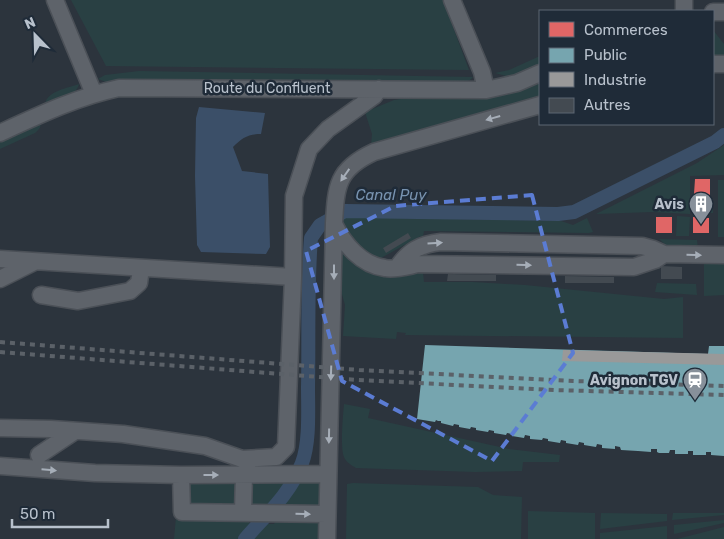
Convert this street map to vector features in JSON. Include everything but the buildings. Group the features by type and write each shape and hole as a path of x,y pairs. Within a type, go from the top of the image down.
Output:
{"street":[{"path":"54,0 94,94"},
{"path":"452,0 482,72 486,90"},
{"name":"Route du Confluent","path":"0,133 94,94 119,88 486,90 517,83 539,73"},
{"path":"0,428 124,434 206,446 242,460 276,457 286,447 293,277 294,196 309,149 328,129 374,96 379,88"},
{"path":"327,539 336,191 345,173 353,164 368,154 539,105"},
{"path":"334,224 342,240 357,255 372,265 384,268 419,264 634,267 654,260 664,254 724,255"},
{"path":"0,260 293,277"},
{"path":"0,279 34,262"},
{"path":"40,296 78,301 130,291 139,283 141,268"},
{"path":"38,455 75,431"},
{"path":"0,466 79,472 181,475 328,474"},
{"path":"244,474 251,512"},
{"path":"181,475 182,512 327,514"}],"highlighted area":[{"path":"532,195 573,353 492,461 342,381 306,251 395,206"}],"green space":[{"path":"71,0 443,0 469,70 106,66"},
{"path":"714,31 724,44 724,58 714,58"},
{"path":"539,56 539,65 510,77 495,73 509,70"},
{"path":"139,71 473,77 458,84 150,79 109,83 98,79 105,75"},
{"path":"539,81 539,99 371,147 372,134 365,112 394,100 419,96 500,95"},
{"path":"79,84 70,95 45,104 54,93"},
{"path":"40,122 40,127 35,133 0,149 0,141"},
{"path":"724,145 724,175 690,176 690,214 652,212 596,214 697,163"},
{"path":"718,180 724,180 724,237 718,237"},
{"path":"693,199 713,199 713,213 693,213"},
{"path":"677,216 690,217 689,236 676,236"},
{"path":"343,217 561,221 573,225 587,218 593,232 424,231 423,236 381,258 375,259 360,250 343,228"},
{"path":"659,239 697,240 698,249 669,248"},
{"path":"340,243 389,274 423,273 424,282 525,285 664,299 683,297 683,338 405,335 406,333 397,332 396,339 343,336 345,305 337,277"},
{"path":"704,259 724,259 724,295 704,296"},
{"path":"657,283 696,284 697,295 655,292"},
{"path":"344,404 370,409 368,418 509,449 560,455 559,462 523,462 522,471 475,472 356,468 346,460 343,453"},
{"path":"236,479 236,506 190,504 189,483"},
{"path":"249,479 289,482 269,505 249,506"},
{"path":"299,481 316,481 321,483 320,505 314,507 280,505"},
{"path":"347,484 478,487 493,495 522,497 521,539 346,539"},
{"path":"528,511 595,513 595,539 528,539"},
{"path":"601,513 667,514 667,521 600,529"},
{"path":"673,513 724,513 724,515 672,520"},
{"path":"176,517 250,518 249,523 258,523 243,539 174,539"},
{"path":"277,519 319,521 321,539 248,539 262,524 274,524"},
{"path":"724,520 724,523 674,534 674,525"},
{"path":"667,526 667,539 600,539 600,533"},
{"path":"724,527 724,539 677,539"}],"water":[{"path":"199,107 265,113 261,134 246,137 233,147 242,171 268,174 270,247 266,254 201,252 197,245 195,176 196,118"}],"waterway":[{"name":"Canal Puy","path":"245,539 284,494 297,474 305,455 308,426 311,238 320,225 345,211 558,214 574,212 715,142 724,135"}],"railway":[{"path":"0,342 359,370 573,381 724,386"},
{"path":"0,352 358,380 554,390 724,395"}],"place":[{"name":"Avis","path":"701,225"},
{"name":"Avignon TGV","path":"695,401"}]}
